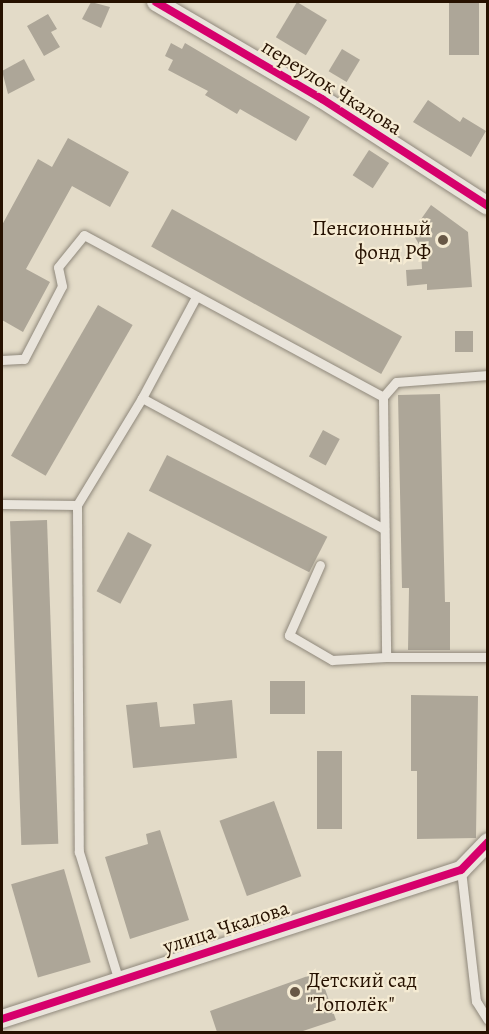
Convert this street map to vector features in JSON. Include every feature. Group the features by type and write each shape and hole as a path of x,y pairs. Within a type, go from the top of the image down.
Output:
{"street":[{"name":"переулок Чкалова","path":"156,2 322,99 488,206"},
{"path":"461,870 488,842"},
{"name":"улица Чкалова","path":"2,1019 461,870"}],"lane":[{"path":"2,360 24,359 62,286 58,267 84,235 383,397"},
{"path":"119,981 79,852 77,505 142,398 196,297"},
{"path":"386,657 383,397 396,382 488,375"},
{"path":"142,398 384,529"},
{"path":"2,504 77,505"},
{"path":"320,565 289,635 332,660 386,657 488,657"},
{"path":"461,870 476,1001 488,1020"}],"building":[{"path":"91,2 110,7 101,28 82,19"},
{"path":"297,2 327,20 306,55 276,37"},
{"path":"449,2 479,2 479,55 449,55"},
{"path":"48,14 57,29 51,32 60,47 44,56 27,26"},
{"path":"171,43 182,49 185,43 310,117 296,141 240,109 237,114 205,95 208,91 168,70 173,60 165,56"},
{"path":"342,49 360,60 347,82 329,71"},
{"path":"24,59 35,80 8,94 2,71"},
{"path":"428,100 460,122 463,117 486,131 471,157 413,122"},
{"path":"68,138 129,172 110,207 72,186 26,269 50,282 23,332 2,320 2,225 38,159 52,167"},
{"path":"369,150 389,163 373,188 353,175"},
{"name":"Пенсионный фонд РФ","path":"431,205 468,232 472,287 427,290 427,284 407,286 406,270 422,269 421,248 412,232"},
{"path":"172,209 402,337 381,374 151,247"},
{"path":"98,305 133,325 46,476 11,456"},
{"path":"455,331 473,331 473,352 455,352"},
{"path":"440,394 445,602 450,602 450,650 408,650 409,588 402,588 398,395"},
{"path":"323,430 340,439 326,465 309,456"},
{"path":"167,455 327,537 309,572 149,491"},
{"path":"47,520 58,844 21,845 10,521"},
{"path":"128,532 152,545 120,604 97,591"},
{"path":"270,681 305,681 305,714 270,714"},
{"path":"411,695 478,696 476,838 417,839 417,771 411,771"},
{"path":"232,700 237,758 133,768 126,705 157,702 160,727 195,724 193,704"},
{"path":"317,751 342,751 342,829 317,829"},
{"path":"274,801 301,876 247,896 219,821"},
{"path":"160,830 189,920 130,939 105,857 148,844 146,834"},
{"path":"64,869 91,962 38,977 11,884"},
{"name":"Детский сад \"Тополёк\"","path":"319,972 336,1020 300,1032 217,1032 210,1011"}],"cycle path":[{"path":"156,2 322,99 488,206"},
{"path":"2,1019 461,870 488,842"}],"place":[{"name":"Пенсионный фонд РФ","path":"443,240"},
{"name":"Детский сад \"Тополёк\"","path":"295,992"}]}
